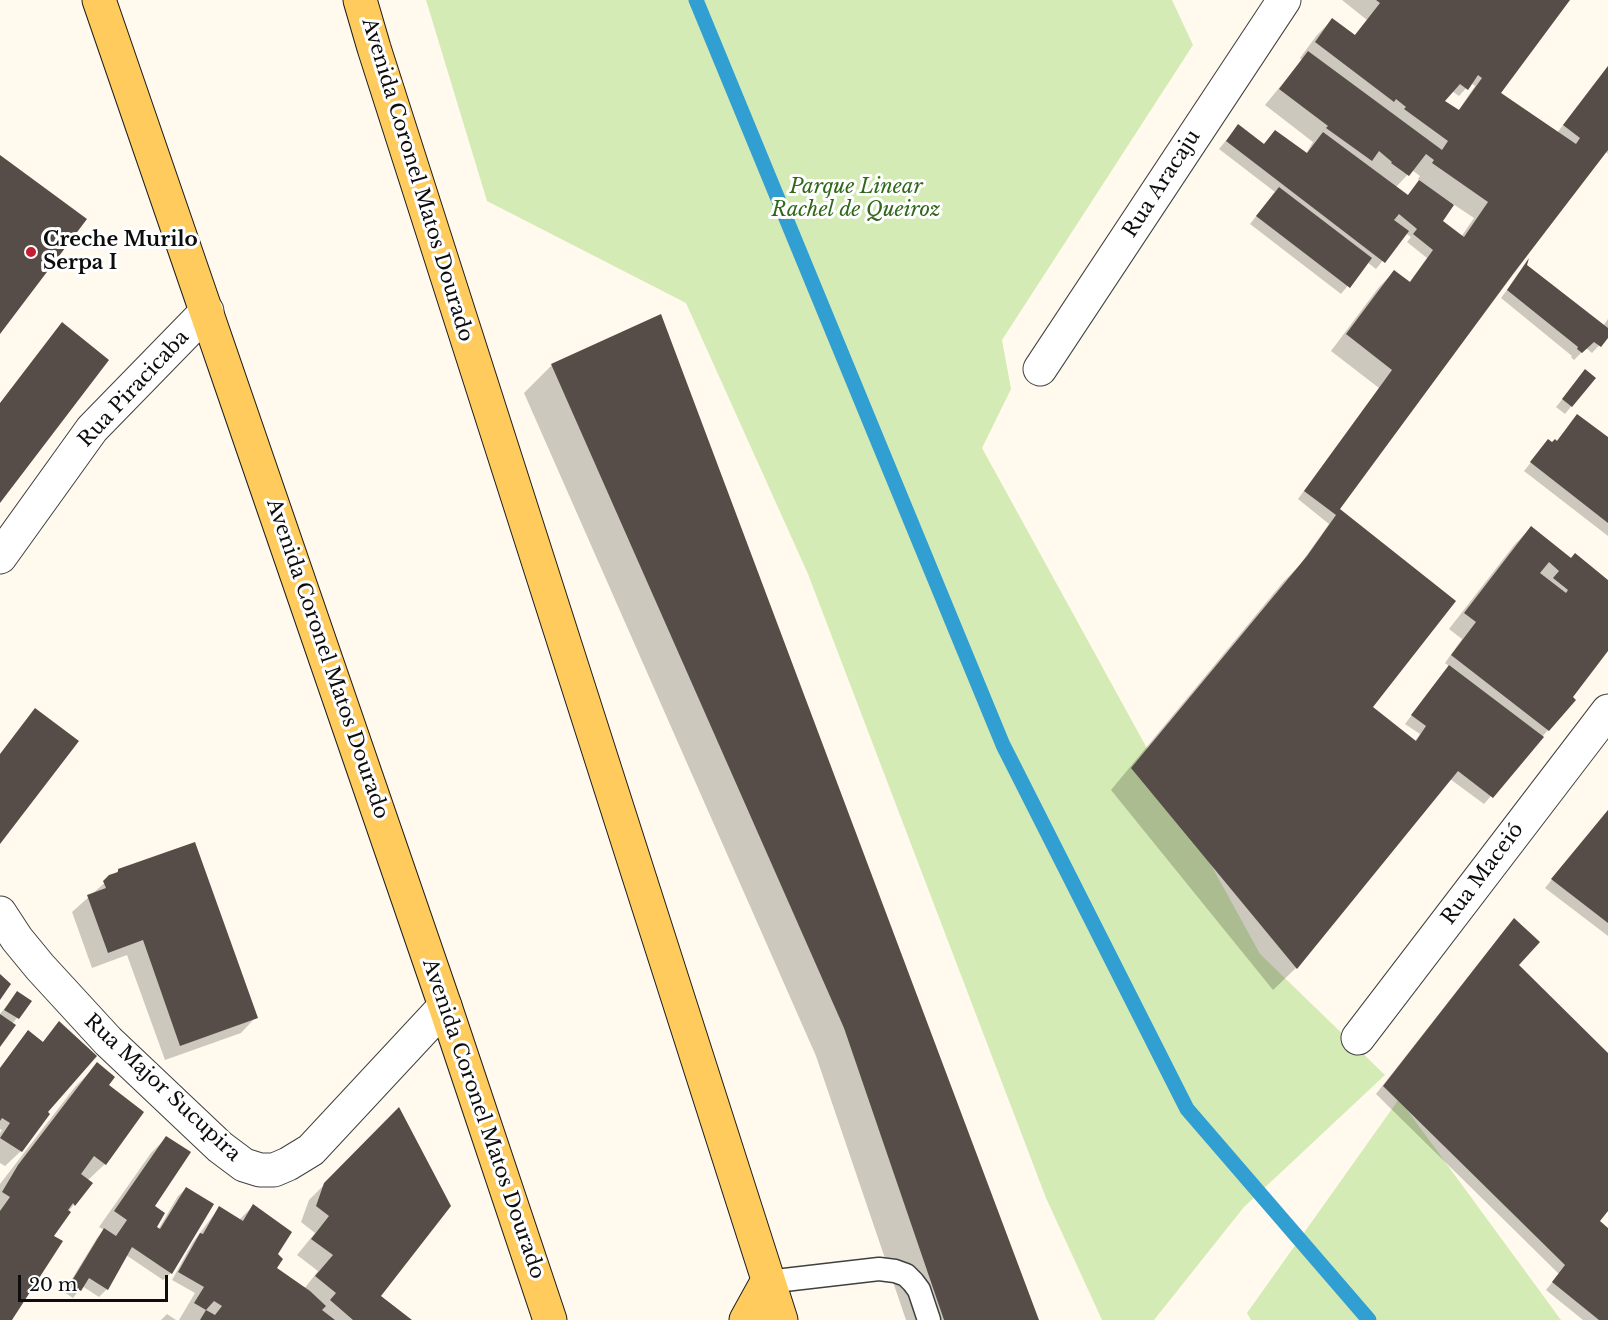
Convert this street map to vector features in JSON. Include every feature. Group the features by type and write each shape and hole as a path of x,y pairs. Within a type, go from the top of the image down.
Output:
{"main road":[{"name":"Avenida Coronel Matos Dourado","path":"99,0 552,1315"},
{"name":"Avenida Coronel Matos Dourado","path":"360,0 781,1320"},
{"path":"746,1320 767,1282"}],"street":[{"name":"Rua Aracaju","path":"1040,369 1284,0"},
{"name":"Rua Piracicaba","path":"0,556 92,429 207,311"},
{"name":"Rua Maceió","path":"1358,1038 1608,711"},
{"name":"Rua Major Sucupira","path":"0,913 17,939 40,967 108,1041 220,1147 244,1165 260,1170 273,1170 311,1150 445,1006"}],"lane":[{"path":"767,1282 879,1269 895,1271 906,1275 919,1290 929,1320"}],"green space":[{"name":"Parque Linear Rachel de Queiroz","path":"426,0 1172,0 1193,45 1002,340 1011,389 982,448 1260,954 1385,1075 1244,1207 1154,1320 1102,1320 1046,1198 808,574 686,303 487,201"},
{"path":"1399,1099 1561,1320 1251,1320 1247,1313"}],"building":[{"path":"1376,0 1570,0 1501,93 1576,144 1580,138 1563,125 1608,66 1608,150 1513,274 1340,509 1456,601 1373,707 1416,741 1426,726 1411,715 1449,665 1544,737 1493,798 1458,771 1297,969 1131,768 1307,556 1336,515 1304,491 1392,370 1346,334 1394,270 1410,282 1433,250 1413,234 1417,229 1399,214 1394,220 1409,231 1385,263 1226,141 1238,124 1264,144 1275,130 1307,153 1323,132 1408,195 1419,180 1454,205 1443,221 1464,237 1488,202 1432,163 1434,160 1426,154 1409,176 1379,151 1372,161 1326,128 1328,126 1279,89 1308,51 1442,150 1448,141 1404,109 1406,107 1396,99 1394,102 1315,42 1332,18 1355,35 1380,3","holes":["1478,75 1482,78 1459,110 1445,101 1460,84 1468,90"]},
{"name":"Creche Murilo Serpa I","path":"0,155 87,219 0,334"},
{"path":"1279,187 1372,258 1350,288 1256,216"},
{"path":"1529,258 1527,265 1608,328 1608,338 1601,347 1594,342 1582,353 1577,349 1578,347 1507,290"},
{"path":"661,314 1039,1320 944,1320 844,1028 551,364"},
{"path":"62,322 109,360 0,503 0,403"},
{"path":"1585,369 1596,378 1572,407 1562,399"},
{"path":"1577,414 1608,437 1608,523 1530,462 1548,439 1552,442 1555,439 1557,441"},
{"path":"1531,526 1571,558 1575,553 1608,580 1608,651 1573,697 1576,700 1549,731 1451,655 1476,622 1464,613","holes":["1549,562 1559,571 1553,578 1568,590 1566,593 1540,573"]},
{"path":"35,708 79,741 0,844 0,754"},
{"path":"1608,810 1608,923 1551,879"},
{"path":"195,842 258,1018 180,1046 143,940 108,953 87,895 106,888 103,881 109,875 118,872 118,869"},
{"path":"1514,918 1540,942 1519,965 1608,1053 1608,1211 1600,1221 1608,1228 1608,1320 1599,1320 1552,1282 1565,1265 1383,1086"},
{"path":"0,974 11,984 0,1000"},
{"path":"17,991 32,1001 19,1019 4,1010"},
{"path":"0,1014 16,1025 0,1047"},
{"path":"59,1021 97,1056 48,1112 50,1114 22,1152 0,1138 10,1123 2,1118 0,1121 0,1068 28,1030 43,1042"},
{"path":"97,1062 115,1077 109,1085 144,1112 106,1165 94,1156 81,1174 93,1183 75,1206 73,1203 68,1210 71,1212 54,1236 63,1241 12,1320 0,1320 0,1211 10,1197 2,1192 18,1165"},
{"path":"399,1107 451,1206 381,1296 412,1320 353,1320 330,1300 336,1293 315,1276 333,1255 311,1239 329,1216 316,1206 324,1183"},
{"path":"166,1136 191,1152 155,1206 165,1213 157,1227 160,1229 186,1187 214,1204 172,1274 132,1247 108,1290 89,1278 81,1291 70,1284 104,1228 116,1236 127,1220 114,1211"},
{"path":"253,1204 292,1232 278,1254 283,1259 277,1268 310,1291 326,1306 322,1310 335,1320 200,1320 206,1310 194,1303 204,1287 178,1272 200,1233 203,1234 219,1206 243,1221","holes":["214,1301 222,1306 215,1315 206,1310"]}],"waterway":[{"path":"696,0 1003,745 1187,1109 1369,1320"}],"place":[{"name":"Creche Murilo Serpa I","path":"31,252"}]}
